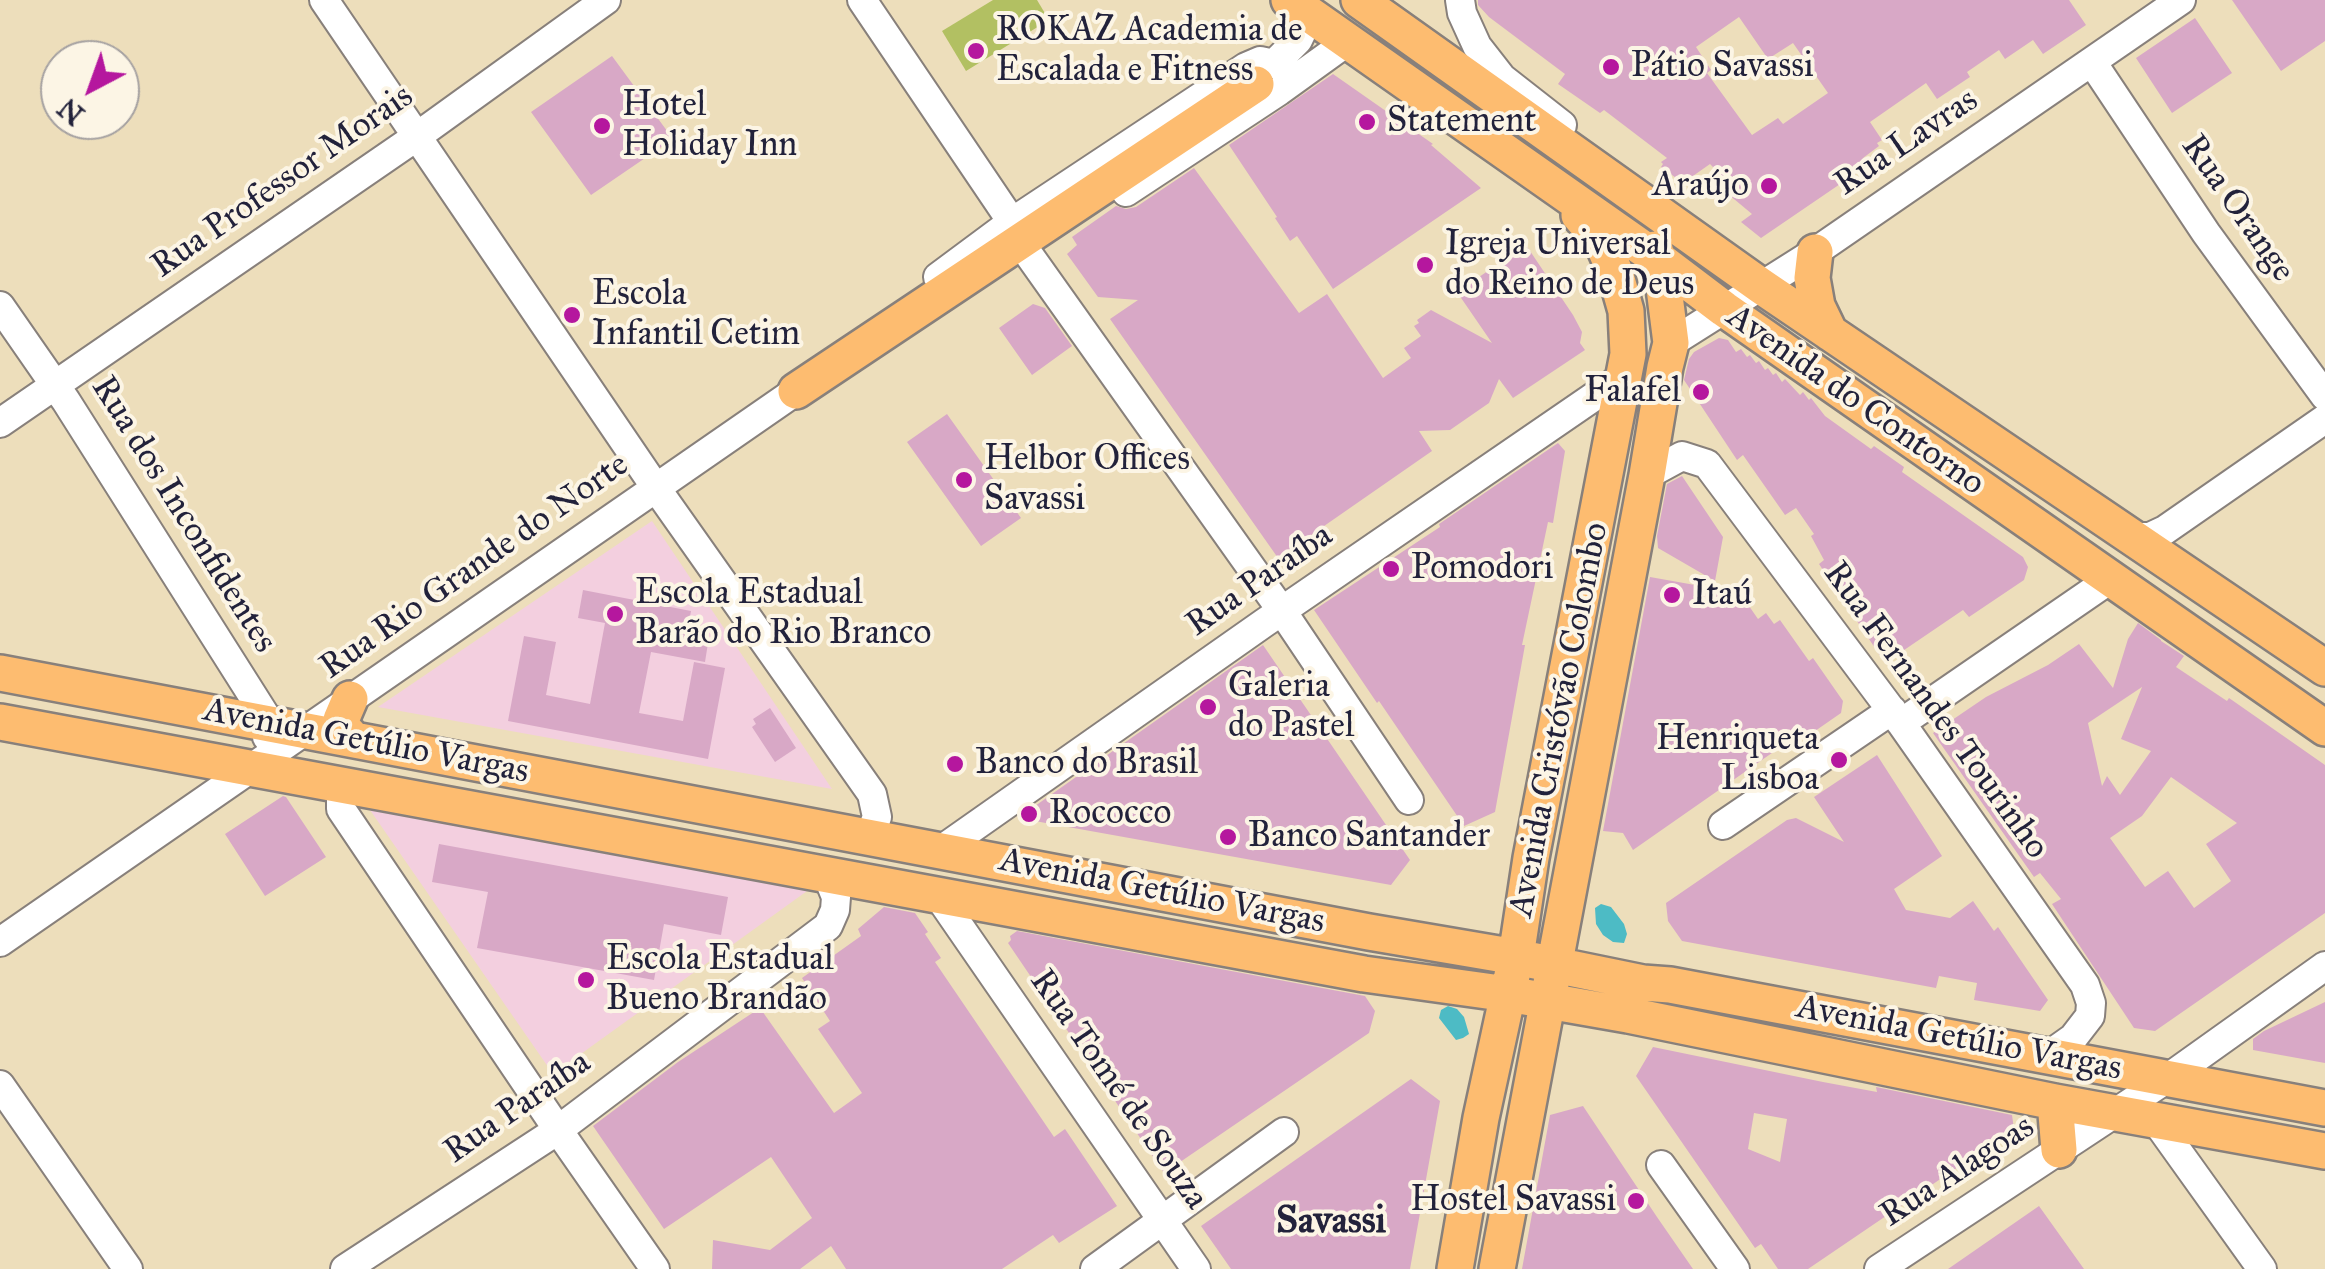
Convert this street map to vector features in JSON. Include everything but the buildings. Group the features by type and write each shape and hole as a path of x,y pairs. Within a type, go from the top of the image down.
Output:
{"main road":[{"name":"Avenida do Contorno","path":"1359,0 1830,334 2325,668"},
{"path":"1406,0 1409,12 1438,54"},
{"name":"Avenida do Contorno","path":"1313,5 1360,51 2325,728"},
{"path":"796,391 1270,80"},
{"name":"Avenida Cristóvão Colombo","path":"1496,1269 1672,343 1664,288 1648,225 1622,187"},
{"name":"Avenida Cristóvão Colombo","path":"1455,1269 1628,354 1626,311 1602,242 1555,188"},
{"path":"1815,252 1812,278 1830,334"},
{"name":"Avenida Getúlio Vargas","path":"0,673 2325,1108"},
{"path":"350,698 341,720 353,739"},
{"name":"Avenida Getúlio Vargas","path":"0,722 1364,974 1548,1000 2055,1102 2325,1151"},
{"path":"2100,1065 2103,1111"},
{"path":"2156,1120 2168,1078"},
{"path":"2055,1102 2059,1150"}],"street":[{"path":"324,0 656,488 872,794 877,817 869,837"},
{"name":"Rua Professor Morais","path":"0,423 416,137 606,0"},
{"path":"862,0 1012,222"},
{"path":"1460,0 1477,46 1502,78 1590,148 1622,187"},
{"name":"Rua Lavras","path":"1672,343 1815,252 2180,0"},
{"name":"Rua Rio Grande do Norte","path":"1270,80 1298,40 1313,5"},
{"name":"Rua Rio Grande do Norte","path":"796,391 883,352 1029,255 1270,80 1325,56 1360,51"},
{"name":"Rua Rio Grande do Norte","path":"0,942 796,391 866,330 1012,222 1246,67 1260,62 1270,80"},
{"name":"Rua Orange","path":"2092,62 2206,233 2325,396"},
{"path":"1029,255 1282,611 1409,800"},
{"name":"Rua dos Inconfidentes","path":"0,306 56,385 270,723"},
{"name":"Rua Paraíba","path":"941,850 1624,376"},
{"path":"2136,538 2165,530 2325,419"},
{"name":"Rua Fernandes Tourinho","path":"1647,474 1682,456 1707,464 1897,716 2085,985 2091,1003 2090,1016 2074,1038 2049,1055"},
{"path":"1723,825 2110,580"},
{"path":"250,769 264,746 270,723"},
{"path":"352,788 341,800 341,809 655,1269"},
{"name":"Rua Paraíba","path":"345,1269 558,1130 828,926 836,910 836,897 827,875"},
{"name":"Rua Tomé de Souza","path":"937,894 1196,1269"},
{"name":"Rua Tomé de Souza","path":"978,954 978,939 985,924 1003,906"},
{"name":"Rua Alagoas","path":"1879,1269 2059,1150 2103,1111 2168,1078 2325,966"},
{"path":"0,1085 128,1269"},
{"path":"2156,1120 2262,1269"},
{"path":"1095,1269 1284,1132"},
{"path":"1661,1166 1736,1269"}],"shaded area":[{"name":"Escola Estadual Barão do Rio Branco","path":"652,521 832,789 378,707"},
{"name":"Escola Estadual Bueno Brandão","path":"361,797 814,886 553,1074"}],"green space":[{"name":"ROKAZ Academia de Escalada e Fitness","path":"993,0 1037,0 1049,20 966,71 942,31"}],"water":[{"path":"1601,904 1611,907 1624,924 1624,943 1613,942 1596,924 1595,908"},
{"path":"1448,1006 1464,1017 1469,1034 1463,1038 1456,1040 1439,1018 1441,1010"}],"place":[{"name":"ROKAZ Academia de Escalada e Fitness","path":"976,51"},
{"name":"Pátio Savassi","path":"1611,67"},
{"name":"Statement","path":"1367,122"},
{"name":"Hotel Holiday Inn","path":"602,126"},
{"name":"Araújo","path":"1769,186"},
{"name":"Igreja Universal do Reino de Deus","path":"1425,265"},
{"name":"Escola Infantil Cetim","path":"572,315"},
{"name":"Falafel","path":"1701,392"},
{"name":"Helbor Offices Savassi","path":"964,480"},
{"name":"Pomodori","path":"1391,569"},
{"name":"Itaú","path":"1672,595"},
{"name":"Escola Estadual Barão do Rio Branco","path":"615,614"},
{"name":"Galeria do Pastel","path":"1208,707"},
{"name":"Henriqueta Lisboa","path":"1839,760"},
{"name":"Banco do Brasil","path":"955,764"},
{"name":"Rococco","path":"1029,814"},
{"name":"Banco Santander","path":"1228,837"},
{"name":"Escola Estadual Bueno Brandão","path":"586,980"},
{"name":"Hostel Savassi","path":"1636,1201"}],"district":[{"name":"Savassi","path":"1331,1223"}]}
